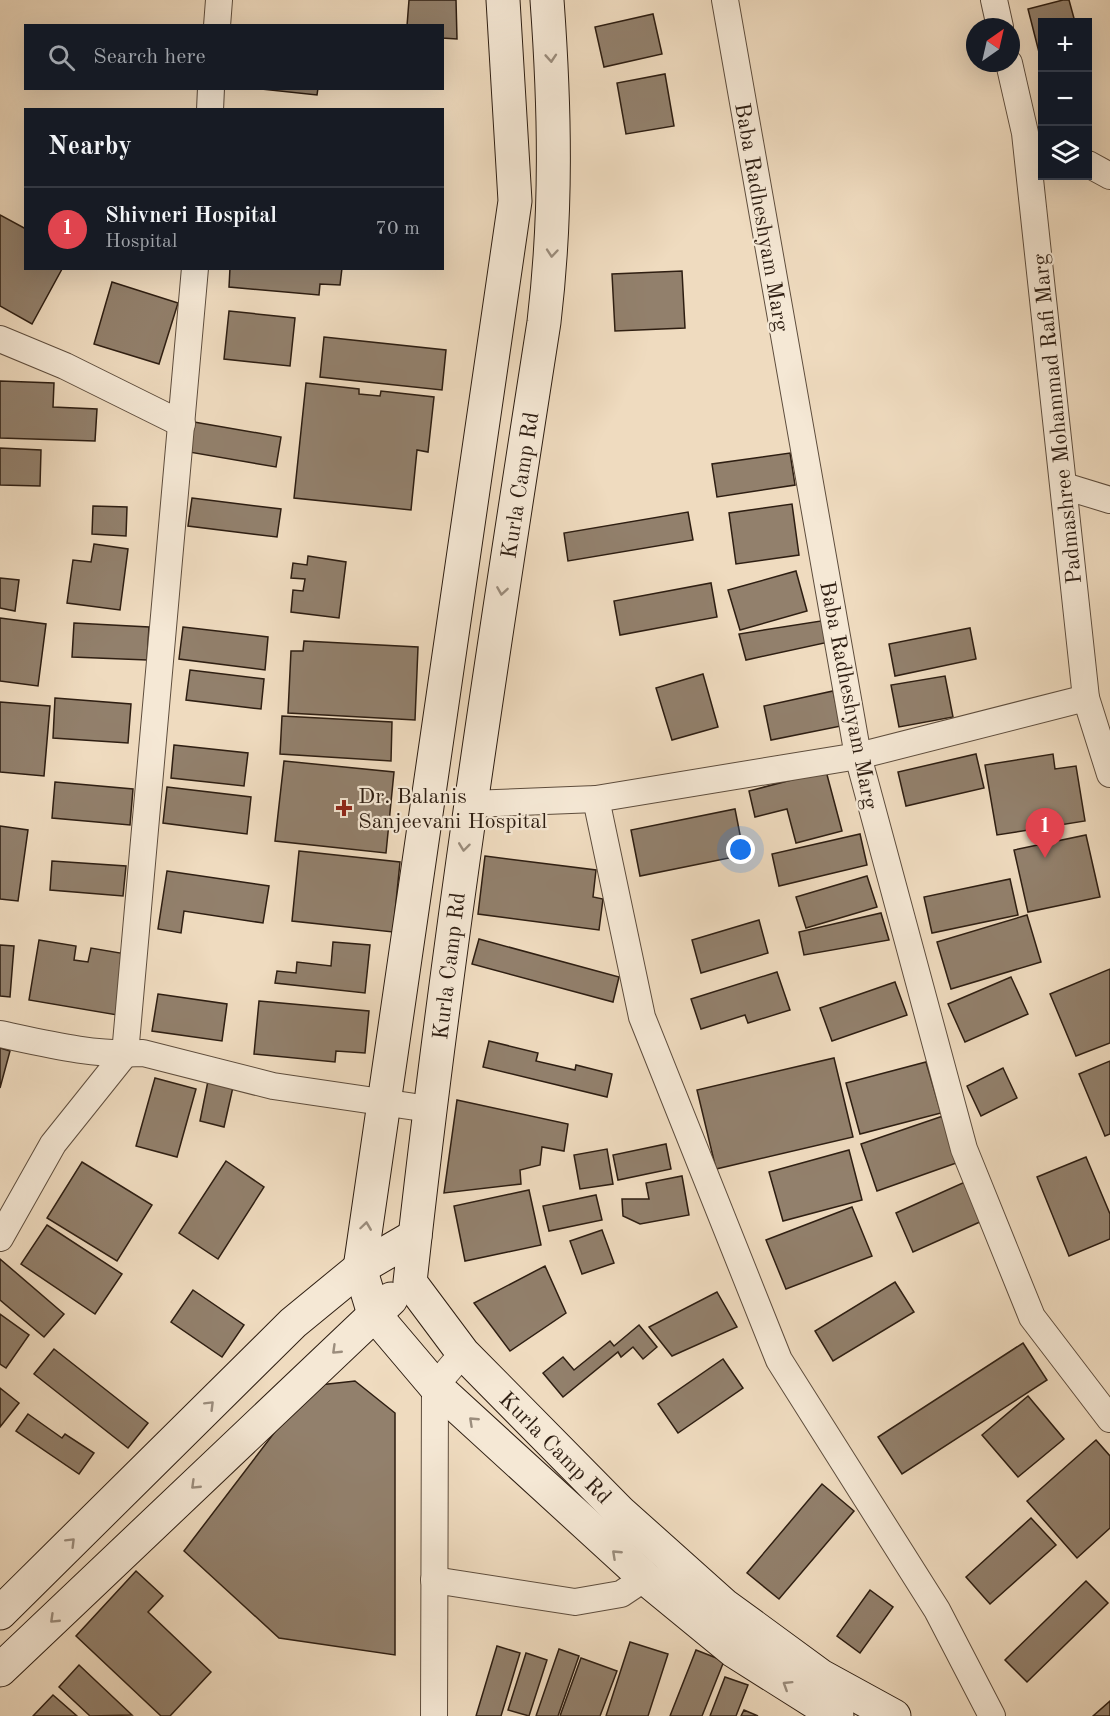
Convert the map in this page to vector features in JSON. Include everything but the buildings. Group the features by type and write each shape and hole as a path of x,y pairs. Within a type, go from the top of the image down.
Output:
{"main road":[{"name":"Kurla Camp Rd","path":"503,0 515,201 360,1268 374,1314 435,1386 645,1578 734,1652 837,1716"},
{"name":"Kurla Camp Rd","path":"547,0 555,143 552,250 544,322 469,804 429,1109 410,1282 463,1353 620,1512 724,1605 822,1676 894,1716"},
{"path":"0,1613 293,1323 360,1268 415,1236"},
{"path":"0,1670 410,1282"}],"street":[{"path":"217,24 219,0"},
{"name":"Baba Radheshyam Marg","path":"725,0 858,756 964,1149 1032,1317 1110,1419"},
{"path":"994,0 998,18"},
{"name":"Padmashree Mohammad Rafi Marg","path":"1012,72 1034,137 1064,486 1086,698 1110,774"},
{"path":"210,108 211,90"},
{"path":"1092,166 1110,176"},
{"path":"0,1239 53,1144 125,1054 195,270"},
{"path":"0,339 65,366 182,424"},
{"path":"1064,486 1110,500"},
{"path":"469,804 596,799 858,756 1086,698"},
{"path":"596,799 642,1017 779,1360 937,1610 992,1716"},
{"path":"0,1034 56,1046 125,1054 143,1053 273,1086 429,1109"},
{"path":"434,1716 435,1386 463,1353"},
{"path":"434,1580 575,1602 621,1594 645,1578"}],"place":[{"name":"Dr. Balanis Sanjeevani Hospital","path":"344,808"},
{"name":"Shivneri Hospital","path":"1045,858"}]}
